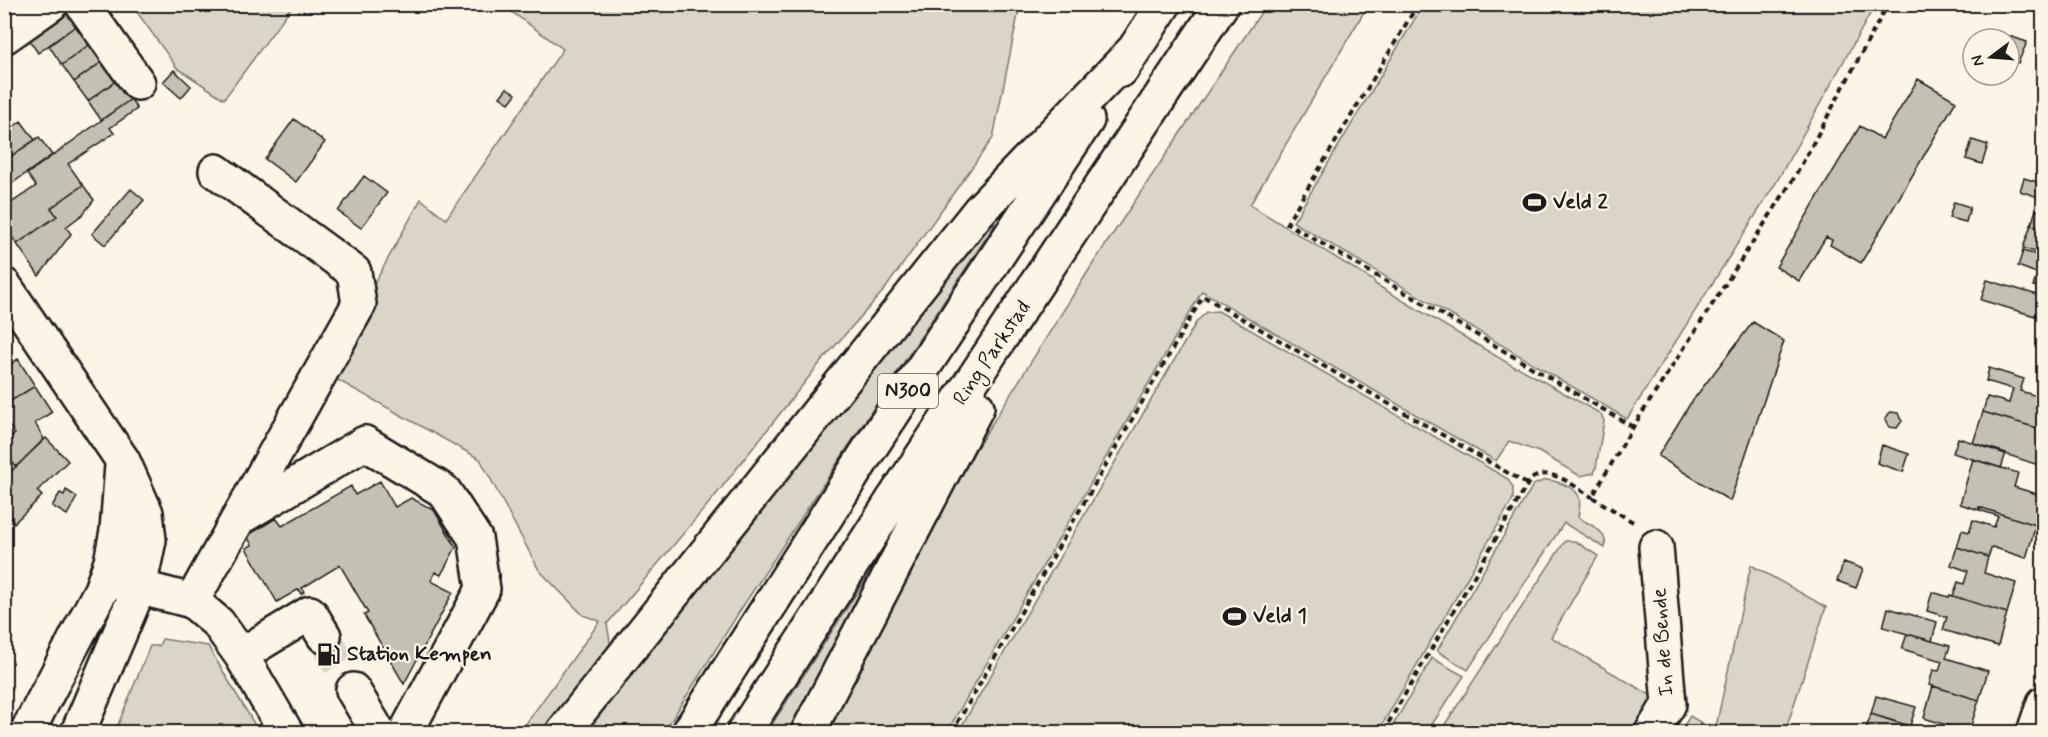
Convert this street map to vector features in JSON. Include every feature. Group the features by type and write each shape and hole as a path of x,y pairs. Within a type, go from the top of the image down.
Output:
{"main road":[{"path":"4,37 51,4"},
{"path":"82,4 138,83"},
{"name":"N300","path":"689,732 864,457 1164,4"},
{"name":"Ring Parkstad","path":"744,732 893,500 1222,4"},
{"name":"N300","path":"563,732 979,211 1132,52"},
{"path":"192,601 359,304 354,272 216,171"},
{"name":"N300","path":"808,732 1051,264"},
{"path":"4,285 123,460 146,513 149,540 139,588 78,732"},
{"path":"238,519 365,443 444,491 474,538 483,590 406,732"},
{"path":"27,732 83,627 111,562 117,531 123,460"},
{"name":"In de Bende","path":"1652,732 1669,704 1656,547"},
{"path":"105,579 192,601 218,623 241,655 286,732"},
{"path":"241,655 310,613 324,636"},
{"path":"353,690 378,732"},
{"path":"2034,732 2043,703"}],"path":[{"path":"1418,4 1287,223 1633,428"},
{"path":"1592,497 1633,428 1796,175 1888,4"},
{"path":"952,732 1203,296 1527,484"},
{"path":"1383,732 1527,484 1535,476 1552,473 1653,533 1656,547"}],"shaded area":[{"path":"132,5 293,5 224,99 177,68"},
{"path":"502,5 1020,5 993,138 885,289 820,363 715,496 607,624 612,653 547,732 520,732 600,621 583,615 539,570 480,459 325,373 421,199 446,219 563,49"},
{"path":"1266,5 1368,5 1250,205 1374,281 1375,284 1516,368 1518,367 1601,414 1604,421 1594,473 1580,476 1539,452 1509,441 1496,461 1202,291 947,732 820,732 952,487 1094,262"},
{"name":"Veld 2","path":"1423,5 1875,5 1777,181 1627,419 1293,222"},
{"path":"986,218 995,224 743,606 664,732 578,732"},
{"name":"Veld 1","path":"1218,311 1508,479 1513,488 1513,499 1378,732 958,732 1197,321 1207,312"},
{"path":"1545,480 1565,485 1577,493 1580,502 1578,517 1601,533 1604,537 1605,548 1564,523 1468,670 1437,651 1533,485"},
{"path":"1565,541 1575,541 1598,556 1551,637 1657,699 1638,732 1440,732"},
{"path":"878,560 885,563 797,732 767,732"},
{"path":"1751,565 1826,607 1785,732 1680,732 1690,716 1715,731"},
{"path":"162,639 208,646 259,732 115,732 150,646 159,646"},
{"path":"1432,658 1464,676 1427,732 1389,732"}],"building":[{"path":"64,6 77,25 38,53 25,34"},
{"path":"77,25 90,44 62,65 49,46"},
{"path":"2021,40 2027,42 2021,56"},
{"path":"90,44 103,61 74,82 62,65"},
{"path":"103,61 117,80 88,101 74,82"},
{"path":"174,70 191,86 181,98 163,82"},
{"path":"1918,79 1956,101 1861,263 1830,245 1832,240 1826,237 1799,281 1776,267 1860,126 1882,139"},
{"path":"117,80 131,99 101,120 88,101"},
{"path":"507,88 516,94 509,103 500,97"},
{"path":"131,99 137,109 110,128 114,133 68,164 83,185 51,208 57,216 17,244 4,226 4,208 36,186 27,174"},
{"path":"294,119 325,142 296,182 265,159"},
{"path":"21,121 35,140 4,161 4,134"},
{"path":"39,137 52,155 4,189 4,161"},
{"path":"1972,140 1988,145 1982,164 1966,159"},
{"path":"364,176 387,193 361,228 338,211"},
{"path":"2024,178 2044,184 2044,199 2020,191"},
{"path":"83,185 94,200 83,214 66,227 71,234 39,276 17,244 57,216 51,208"},
{"path":"131,189 144,200 105,245 92,234"},
{"path":"1954,202 1970,207 1966,222 1949,218"},
{"path":"2036,210 2044,212 2044,229 2031,225"},
{"path":"2031,225 2044,229 2044,255 2023,248"},
{"path":"2023,251 2044,257 2044,276 2018,266"},
{"path":"2038,274 2044,276 2044,289 2033,286"},
{"path":"1987,280 2041,296 2035,316 1981,300"},
{"path":"1753,322 1784,341 1730,501 1658,456 1690,404"},
{"path":"18,359 35,386 4,405 4,368"},
{"path":"1989,368 2024,379 2020,391 2044,398 2044,430 1983,412 1987,397 2009,403 2013,389 1986,381"},
{"path":"35,386 52,412 35,423 44,439 16,467 4,451 4,441 15,434 4,419 4,405"},
{"path":"1890,412 1898,413 1902,421 1897,428 1889,427 1885,419"},
{"path":"1983,412 2044,430 2044,467 1973,443"},
{"path":"46,438 68,461 37,491 42,496 14,523 11,518 4,524 4,478"},
{"path":"1958,438 2006,453 2001,468 1953,453"},
{"path":"1882,445 1909,454 1903,472 1877,463"},
{"path":"1973,459 2018,473 2014,487 2044,496 2036,525 1979,507 1979,510 1960,504"},
{"path":"380,481 395,507 411,498 434,510 456,547 441,575 435,572 431,581 453,592 404,684 364,615 368,613 340,565 302,588 304,592 301,594 299,589 277,602 246,548 252,545 247,536 276,518 282,526 351,486 355,495"},
{"path":"66,490 77,497 67,515 52,506 60,493 64,495"},
{"path":"1979,507 2036,525 2026,558 1992,547 1988,557 1957,547 1962,530 1969,532 1973,520 1994,527 1998,516 1979,510"},
{"path":"1957,547 1988,557 1984,573 2016,583 2007,613 1953,596 1958,582 1964,584 1968,571 1951,565"},
{"path":"1844,562 1863,569 1856,588 1837,581"},
{"path":"1932,592 1949,597 1950,595 2007,613 1998,646 1943,630 1947,617 1927,611"},
{"path":"1888,608 1937,622 1932,641 1883,627"},
{"path":"1907,634 1950,646 1946,658 1988,671 1979,700 1929,685 1933,670 1939,671 1942,661 1902,649"},
{"path":"1933,686 1979,700 1969,732 1924,718"},
{"path":"1876,696 1916,707 1910,726 1871,714"},
{"path":"1871,714 1908,726 1905,732 1865,732"}],"tunnel":[{"path":"324,636 353,690"}],"place":[{"name":"Veld 2","path":"1535,202"},
{"name":"Veld 1","path":"1235,616"},
{"name":"Station Kempen","path":"329,654"}]}
